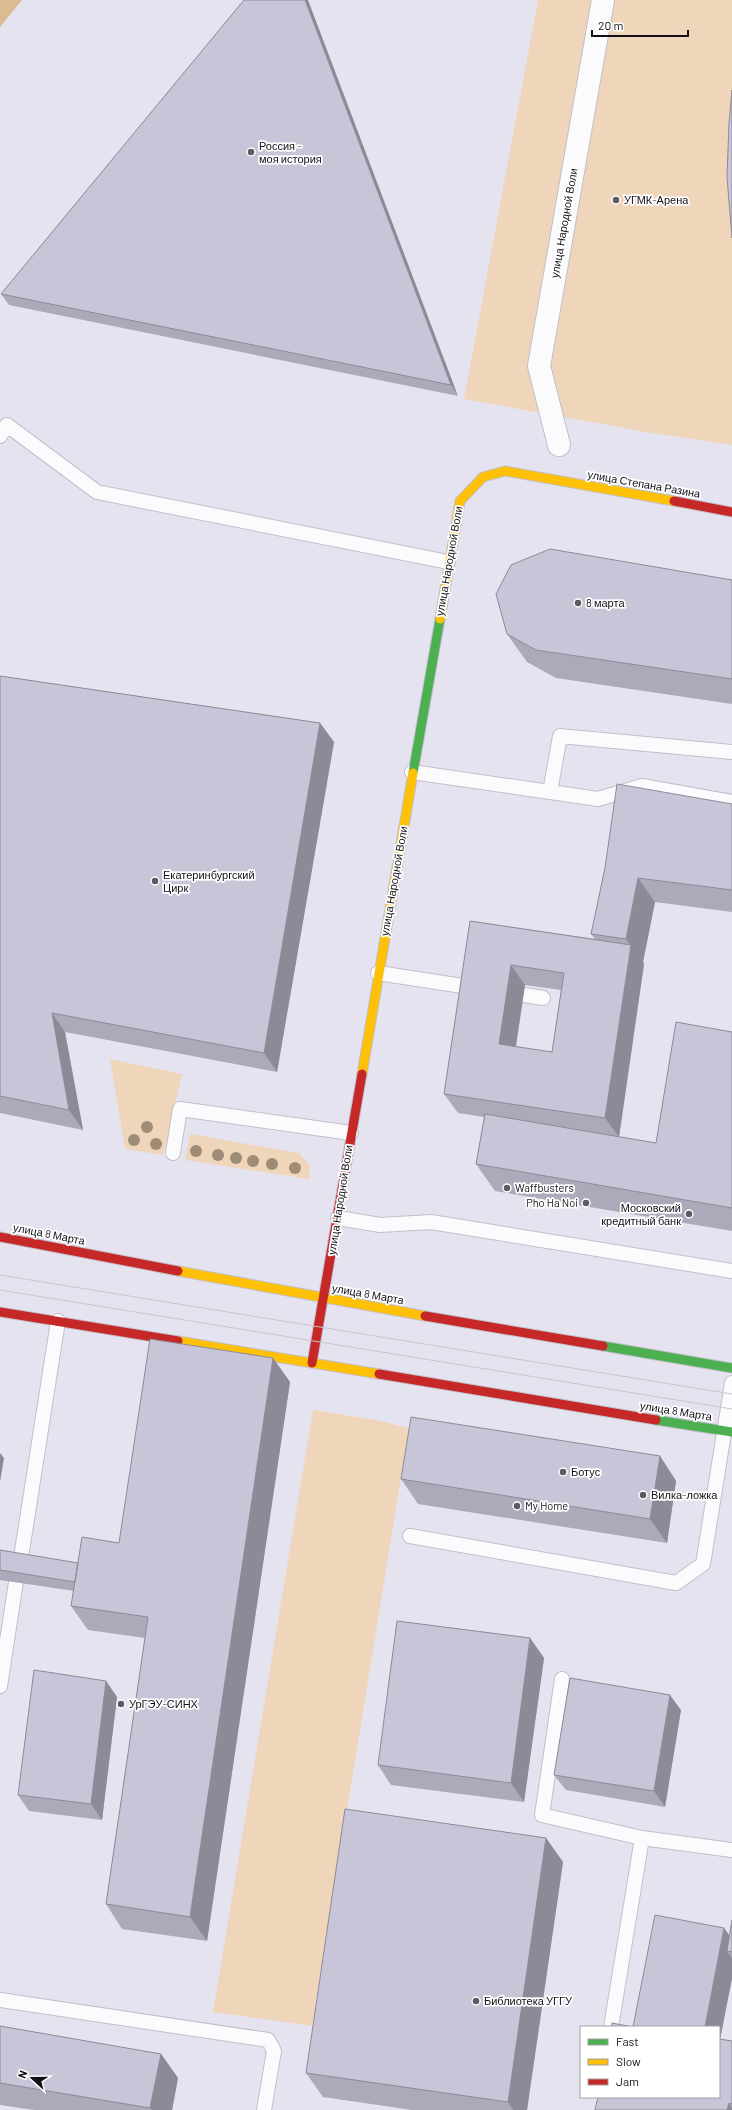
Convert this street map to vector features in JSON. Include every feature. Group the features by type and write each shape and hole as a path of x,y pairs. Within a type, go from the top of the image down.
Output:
{"main road":[{"name":"улица Народной Воли","path":"312,1363 338,1218 351,1133 448,562 460,501 483,477 505,471 552,480"},
{"name":"улица Степана Разина","path":"552,480 732,512"},
{"name":"улица 8 Марта","path":"0,1237 324,1299 732,1368"},
{"name":"улица 8 Марта","path":"0,1312 728,1431"}],"street":[{"name":"улица Народной Воли","path":"559,445 539,366 603,0"}],"lane":[{"path":"0,436 7,425 97,492 448,562"},
{"path":"550,792 560,736 732,752"},
{"path":"412,772 598,799 642,786 732,802"},
{"path":"378,973 476,988"},
{"path":"524,996 543,998"},
{"path":"173,1153 180,1109 351,1133"},
{"path":"338,1218 380,1225 431,1222 732,1271"},
{"path":"20,1564 58,1321"},
{"path":"410,1536 676,1583 702,1564 728,1431 732,1383"},
{"path":"0,1686 16,1582"},
{"path":"562,1679 542,1815 642,1838 732,1850"},
{"path":"611,2026 642,1838"},
{"path":"0,2000 268,2040 274,2051 264,2110"}],"shaded area":[{"path":"0,0 22,0 0,27"},
{"name":"УГМК-Арена","path":"538,0 732,0 732,445 646,432 464,399"},
{"path":"110,1059 182,1074 163,1155 125,1149"},
{"path":"190,1134 299,1153 310,1166 309,1179 185,1160"},
{"path":"313,1410 376,1420 409,1428 312,2026 213,2012"}],"building":[{"name":"Россия - моя история","path":"244,0 305,0 451,385 1,294"},
{"path":"732,90 732,238 727,177"},
{"path":"550,549 732,580 732,679 536,650 507,634 496,594 511,565"},
{"name":"Екатеринбургский Цирк","path":"0,676 320,723 264,1053 52,1013 69,1110 0,1096"},
{"path":"617,784 732,804 732,890 638,878 626,939 591,934 605,868"},
{"path":"470,921 631,945 605,1118 444,1094","holes":["511,965 564,973 552,1052 499,1044"]},
{"path":"676,1022 732,1032 732,1208 476,1164 485,1114 656,1143"},
{"path":"150,1339 273,1358 190,1917 106,1904 148,1617 71,1606 82,1537 119,1543"},
{"path":"411,1417 660,1456 650,1519 401,1479"},
{"path":"0,1550 78,1563 75,1582 0,1570"},
{"path":"397,1621 530,1638 511,1783 378,1765"},
{"path":"34,1670 106,1681 91,1804 18,1795"},
{"path":"570,1678 670,1695 654,1791 554,1775"},
{"path":"345,1809 546,1838 508,2102 306,2073"},
{"path":"655,1915 724,1928 705,2026 633,2026"},
{"path":"732,1920 732,1952 727,1951"},
{"path":"612,2023 628,2026 611,2026"},
{"path":"0,2026 161,2054 150,2108 0,2083"},
{"path":"720,2039 732,2041 732,2104 729,2103 727,2110 595,2110 598,2098 720,2098"}],"tram line":[{"path":"0,1275 732,1394"},
{"path":"0,1290 732,1409"}],"traffic: fast":[{"path":"413,773 440,619"},
{"path":"603,1346 732,1368"},
{"path":"656,1420 732,1432"}],"traffic: slow":[{"path":"440,619 460,501 483,477 505,471 674,501"},
{"path":"362,1074 413,773"},
{"path":"178,1271 425,1316"},
{"path":"178,1341 379,1374"}],"traffic: jam":[{"path":"674,501 732,512"},
{"path":"312,1363 362,1074"},
{"path":"0,1237 178,1271"},
{"path":"0,1312 178,1341"},
{"path":"425,1316 603,1346"},
{"path":"379,1374 656,1420"}],"place":[{"name":"Россия - моя история","path":"251,152"},
{"name":"УГМК-Арена","path":"616,200"},
{"name":"8 марта","path":"578,603"},
{"name":"Екатеринбургский Цирк","path":"155,881"},
{"name":"Waffbusters","path":"507,1188"},
{"name":"Pho Ha Noi","path":"586,1203"},
{"name":"Московский кредитный банк","path":"689,1214"},
{"name":"Ботус","path":"563,1472"},
{"name":"Вилка-ложка","path":"643,1495"},
{"name":"My Home","path":"517,1506"},
{"name":"УрГЭУ-СИНХ","path":"121,1704"},
{"name":"Библиотека УГГУ","path":"476,2001"}]}
